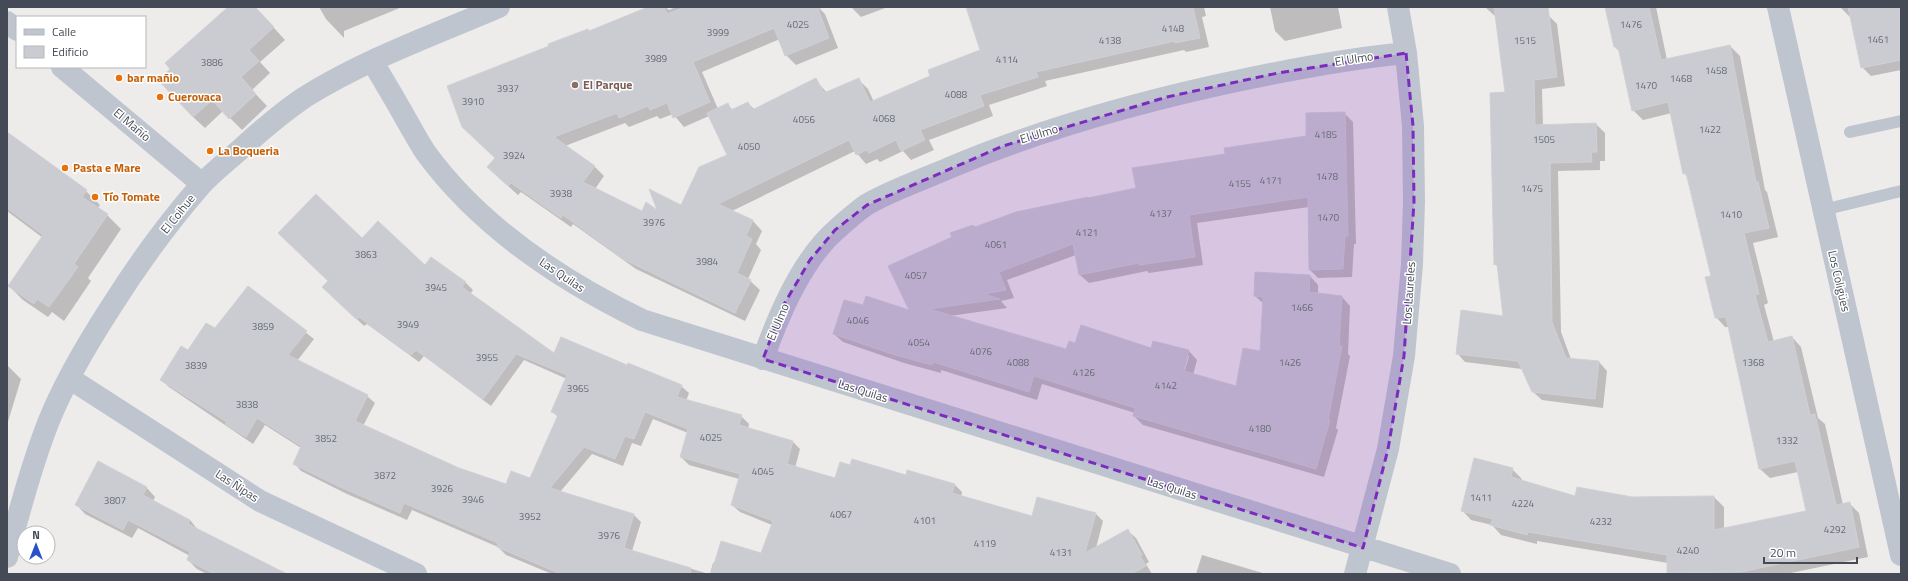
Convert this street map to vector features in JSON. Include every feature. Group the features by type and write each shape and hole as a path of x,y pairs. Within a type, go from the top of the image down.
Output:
{"street":[{"name":"El Coihue","path":"7,557 23,500 48,423 69,378 97,328 128,280 163,232 202,184 254,137 297,103 337,78 372,61 499,7"},
{"name":"Los Laureles","path":"1355,574 1388,449 1404,356 1412,264 1414,202 1413,126 1406,53 1398,7"},
{"name":"Los Coligües","path":"1778,7 1901,554"},
{"path":"7,22 16,29"},
{"name":"El Ulmo","path":"764,359 773,329 783,306 810,260 835,230 867,205 1004,146 1144,103 1278,73 1371,56 1406,53"},
{"name":"Las Quilas","path":"372,61 425,152 470,206 503,233 556,272 600,300 642,320 1363,548 1450,574"},
{"name":"El Mañío","path":"63,68 202,184"},
{"name":"Las Ñipas","path":"69,378 260,501 416,574"}],"lane":[{"path":"1850,132 1901,121"},
{"path":"1823,210 1901,191"}],"highlighted area":[{"path":"1406,53 1413,126 1414,202 1404,356 1388,449 1363,548 763,359 783,306 810,260 835,230 867,205 1003,146 1167,97 1278,73"}],"building":[{"path":"228,7 255,7 274,27 249,50 259,61 241,77 256,94 229,119 212,100 193,117 158,80 170,69 165,63"},
{"path":"648,7 664,7 667,14 685,7 823,7 818,9 829,38 785,56 774,28 693,62 710,102 673,118 667,103 650,110 648,106 619,118 617,113 554,137 595,166 583,182 642,211 646,202 657,210 649,189 681,205 699,167 727,155 707,113 728,103 731,110 748,102 752,110 816,78 824,93 859,78 870,102 930,76 928,70 980,50 966,7 1193,7 1200,38 1175,43 1175,41 1036,72 1038,77 980,95 984,106 920,130 925,140 901,151 896,140 869,153 867,150 856,155 849,140 718,204 753,220 746,236 752,239 737,273 751,280 735,313 625,260 563,215 561,218 511,183 508,186 487,167 495,158 462,127 447,86 549,46 548,44 588,29 589,31"},
{"path":"1494,7 1548,7 1557,77 1534,80 1535,125 1596,123 1597,152 1591,152 1592,162 1550,163 1552,322 1566,358 1599,361 1595,399 1532,392 1518,361 1456,354 1461,310 1503,316 1497,264 1494,265 1490,93 1505,92"},
{"path":"1605,7 1649,7 1661,60 1730,45 1756,182 1758,182 1769,228 1744,233 1759,294 1755,295 1768,342 1792,336 1810,415 1815,414 1836,505 1850,502 1859,547 1741,572 1667,573 1667,555 1528,532 1527,535 1490,525 1493,519 1461,511 1474,458 1513,468 1511,477 1575,496 1577,487 1632,497 1714,496 1714,530 1806,511 1795,461 1759,469 1726,317 1715,318 1705,277 1711,276 1686,173 1683,174 1668,102 1632,111 1618,47 1614,47"},
{"path":"1848,7 1901,7 1901,60 1861,68"},
{"path":"1345,112 1348,236 1345,236 1343,269 1309,270 1308,197 1189,215 1195,257 1139,265 1139,263 1079,275 1073,244 999,272 1006,290 984,294 1000,299 929,309 1066,349 1069,341 1075,343 1081,325 1151,348 1153,341 1189,350 1184,371 1236,386 1243,348 1260,351 1263,297 1254,296 1255,272 1310,275 1309,292 1342,296 1339,346 1342,346 1328,420 1330,420 1316,469 1133,416 1135,408 1034,376 1029,392 933,362 932,365 895,355 833,334 844,300 863,305 866,296 909,310 888,266 952,237 950,233 973,225 975,227 1016,212 1136,188 1132,168 1225,154 1224,148 1306,136 1306,113"},
{"path":"7,132 87,190 82,197 108,214 74,264 78,267 49,307 37,299 34,304 8,286 43,235 7,208"},
{"path":"316,194 362,238 378,221 425,265 431,257 466,282 462,287 554,353 561,337 627,365 628,363 682,385 677,397 742,415 739,425 793,441 787,464 835,478 840,462 850,465 852,459 906,475 907,470 955,484 952,493 1032,516 1037,497 1096,513 1085,553 1128,529 1142,555 1140,556 1146,566 1131,574 711,574 721,541 761,553 773,521 731,505 740,474 680,457 688,429 645,412 634,439 625,436 615,459 584,447 550,488 634,514 624,548 691,568 690,574 561,574 497,547 498,543 404,503 400,513 338,486 293,464 301,446 257,418 246,437 225,424 227,422 160,380 181,346 188,350 206,323 215,328 248,286 307,331 288,355 368,395 355,421 459,468 506,484 511,471 530,478 558,415 551,412 567,375 516,354 483,399 416,350 411,355 359,317 356,319 322,287 328,281 278,233"},
{"path":"98,461 147,487 143,495 190,520 188,524 287,574 214,574 187,560 190,552 128,520 123,530 75,505"}],"place":[{"name":"bar mañio","path":"119,78"},
{"name":"El Parque","path":"575,85"},
{"name":"Cuerovaca","path":"160,97"},
{"name":"La Boqueria","path":"210,151"},
{"name":"Pasta e Mare","path":"65,168"},
{"name":"Tío Tomate","path":"95,197"}]}
